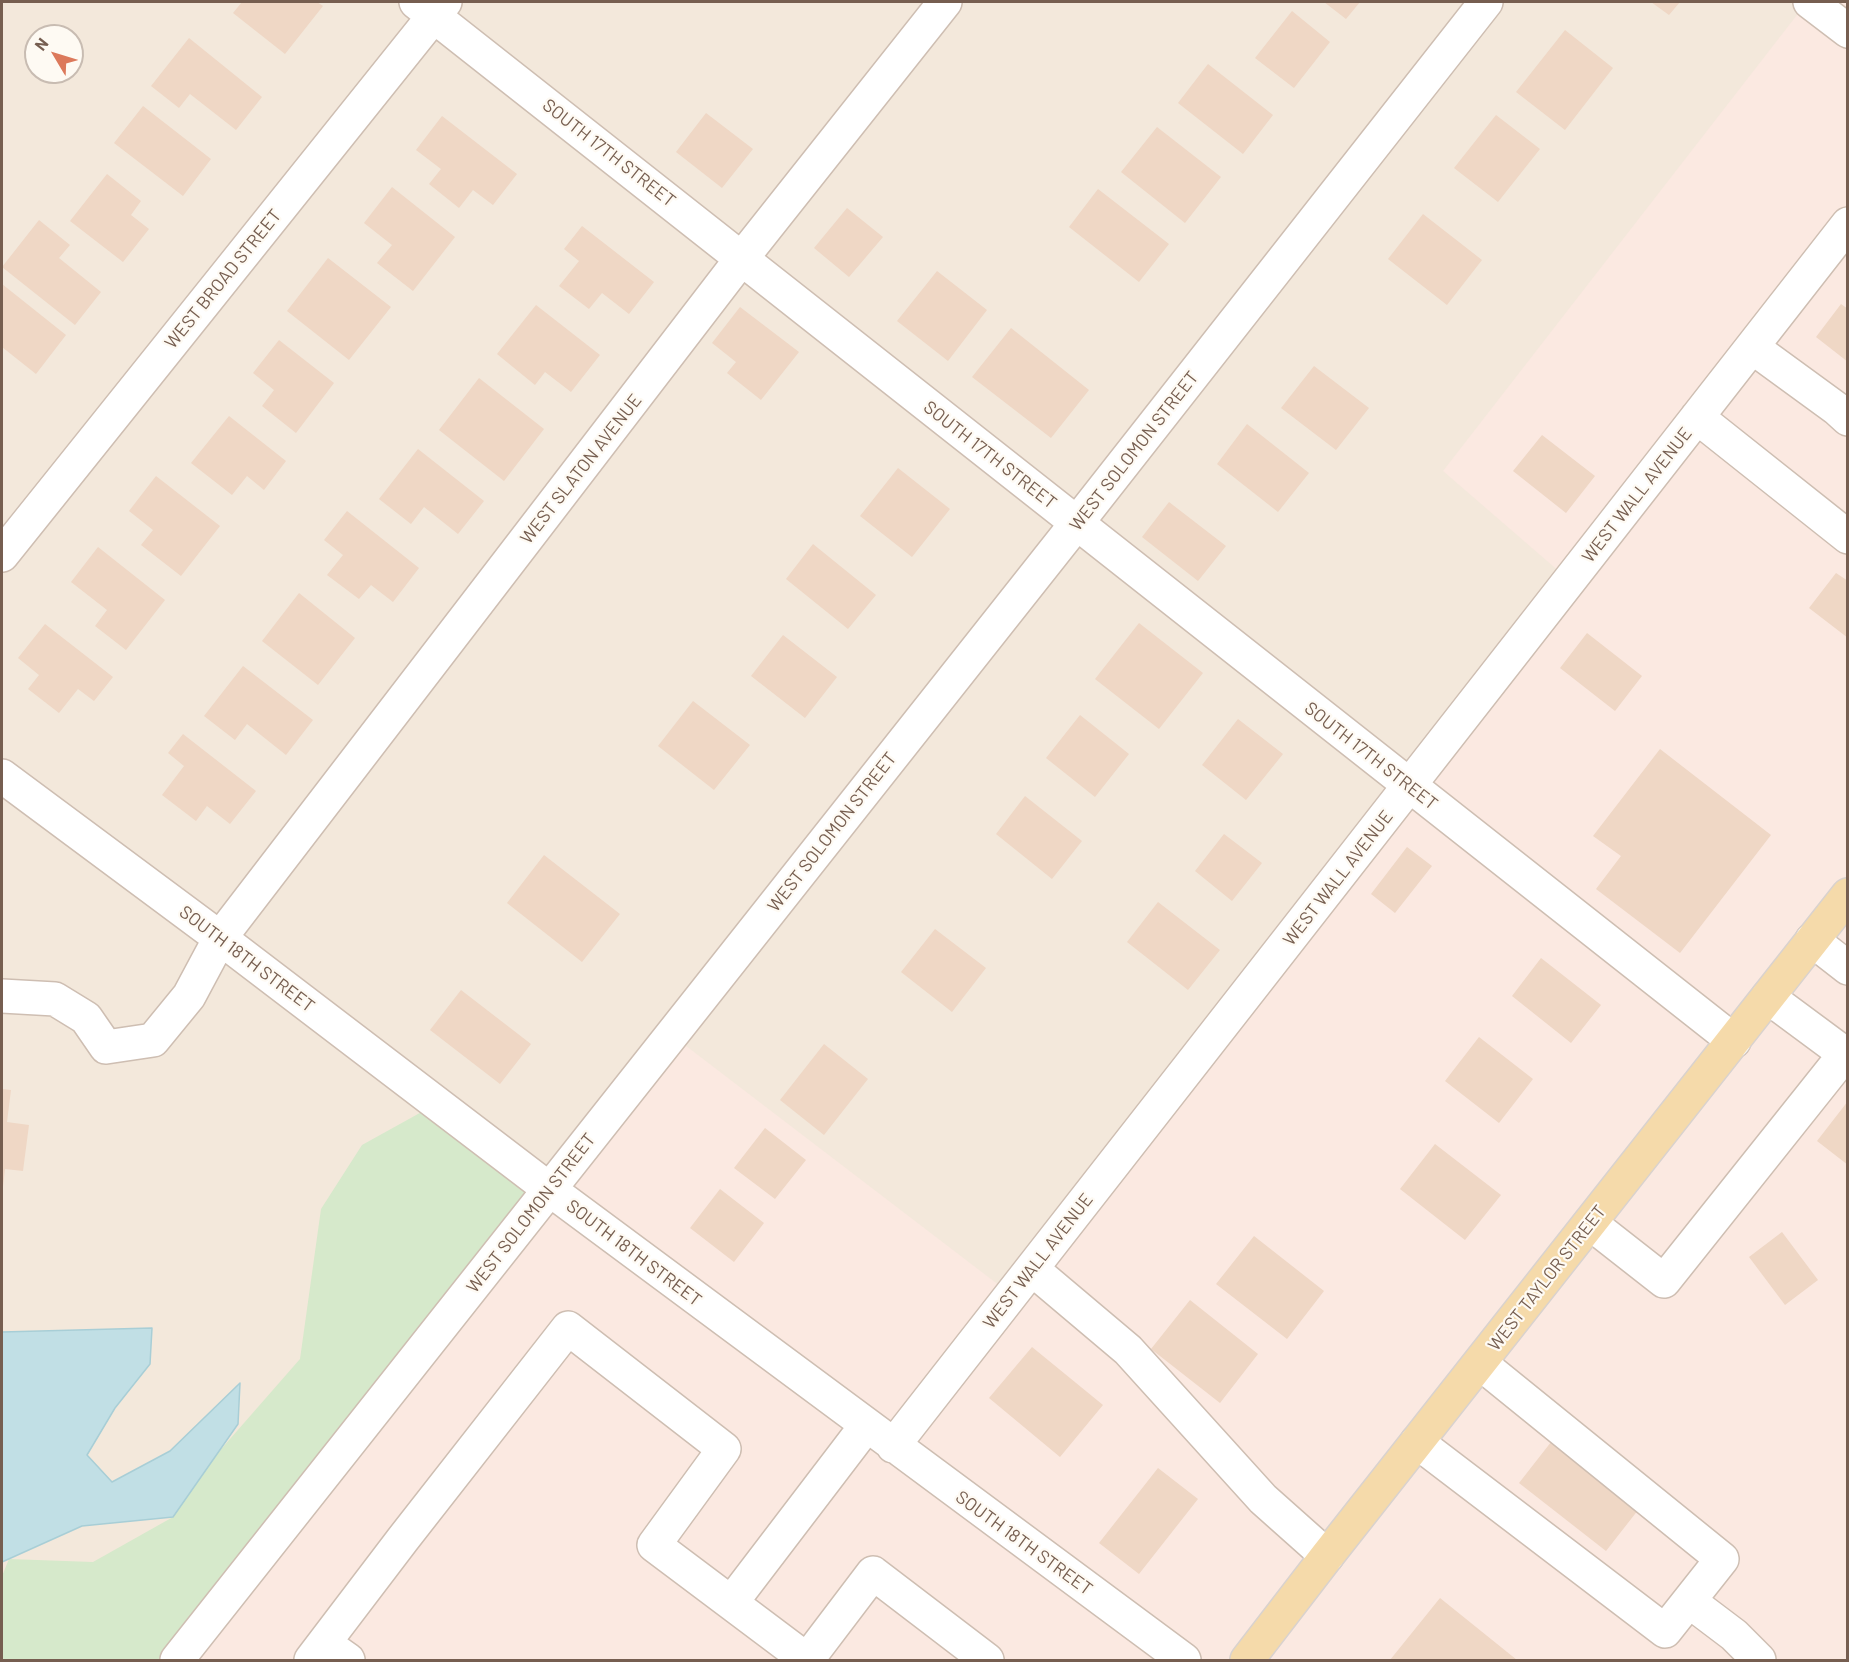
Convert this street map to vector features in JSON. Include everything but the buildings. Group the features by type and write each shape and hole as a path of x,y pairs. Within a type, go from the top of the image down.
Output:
{"main road":[{"name":"WEST TAYLOR STREET","path":"1247,1660 1848,895"}],"street":[{"name":"WEST SLATON AVENUE","path":"2,996 55,999 86,1018 106,1047 153,1040 189,996 220,938 742,258 945,2"},
{"name":"WEST SOLOMON STREET","path":"177,1660 1486,2"},
{"path":"1810,2 1848,31"},
{"name":"SOUTH 17TH STREET","path":"431,6 1076,524 1734,1041"},
{"name":"WEST BROAD STREET","path":"2,555 431,6"},
{"name":"WEST WALL AVENUE","path":"893,1446 1752,347 1843,241"},
{"path":"1752,347 1848,419"},
{"path":"1697,417 1848,537"},
{"name":"SOUTH 18TH STREET","path":"2,776 220,938 549,1189 1184,1660"},
{"path":"1812,940 1848,968"},
{"path":"1590,1223 1664,1281 1845,1054 1768,997"},
{"path":"1032,1269 1128,1350 1263,1499 1327,1556"},
{"path":"328,1655 568,1328 724,1449 654,1545 807,1660 873,1573 987,1660"},
{"path":"1417,1442 1665,1631 1689,1601 1722,1559 1480,1363"},
{"path":"731,1603 866,1426"},
{"path":"1689,1601 1734,1635 1759,1660"}],"shaded area":[{"path":"2,2 1807,2 1570,580 1005,1290 188,1660 2,1660"},
{"path":"1807,2 1847,2 1847,1660 188,1660 677,1039 1004,1289 1569,580 1443,471"}],"green space":[{"path":"436,1104 549,1189 177,1660 2,1660 2,1576 9,1559 93,1562 173,1517 216,1455 300,1359 321,1209 362,1145"}],"water":[{"path":"152,1328 150,1364 115,1408 87,1455 112,1482 170,1451 240,1383 238,1424 173,1517 82,1526 2,1562 2,1332"}]}
